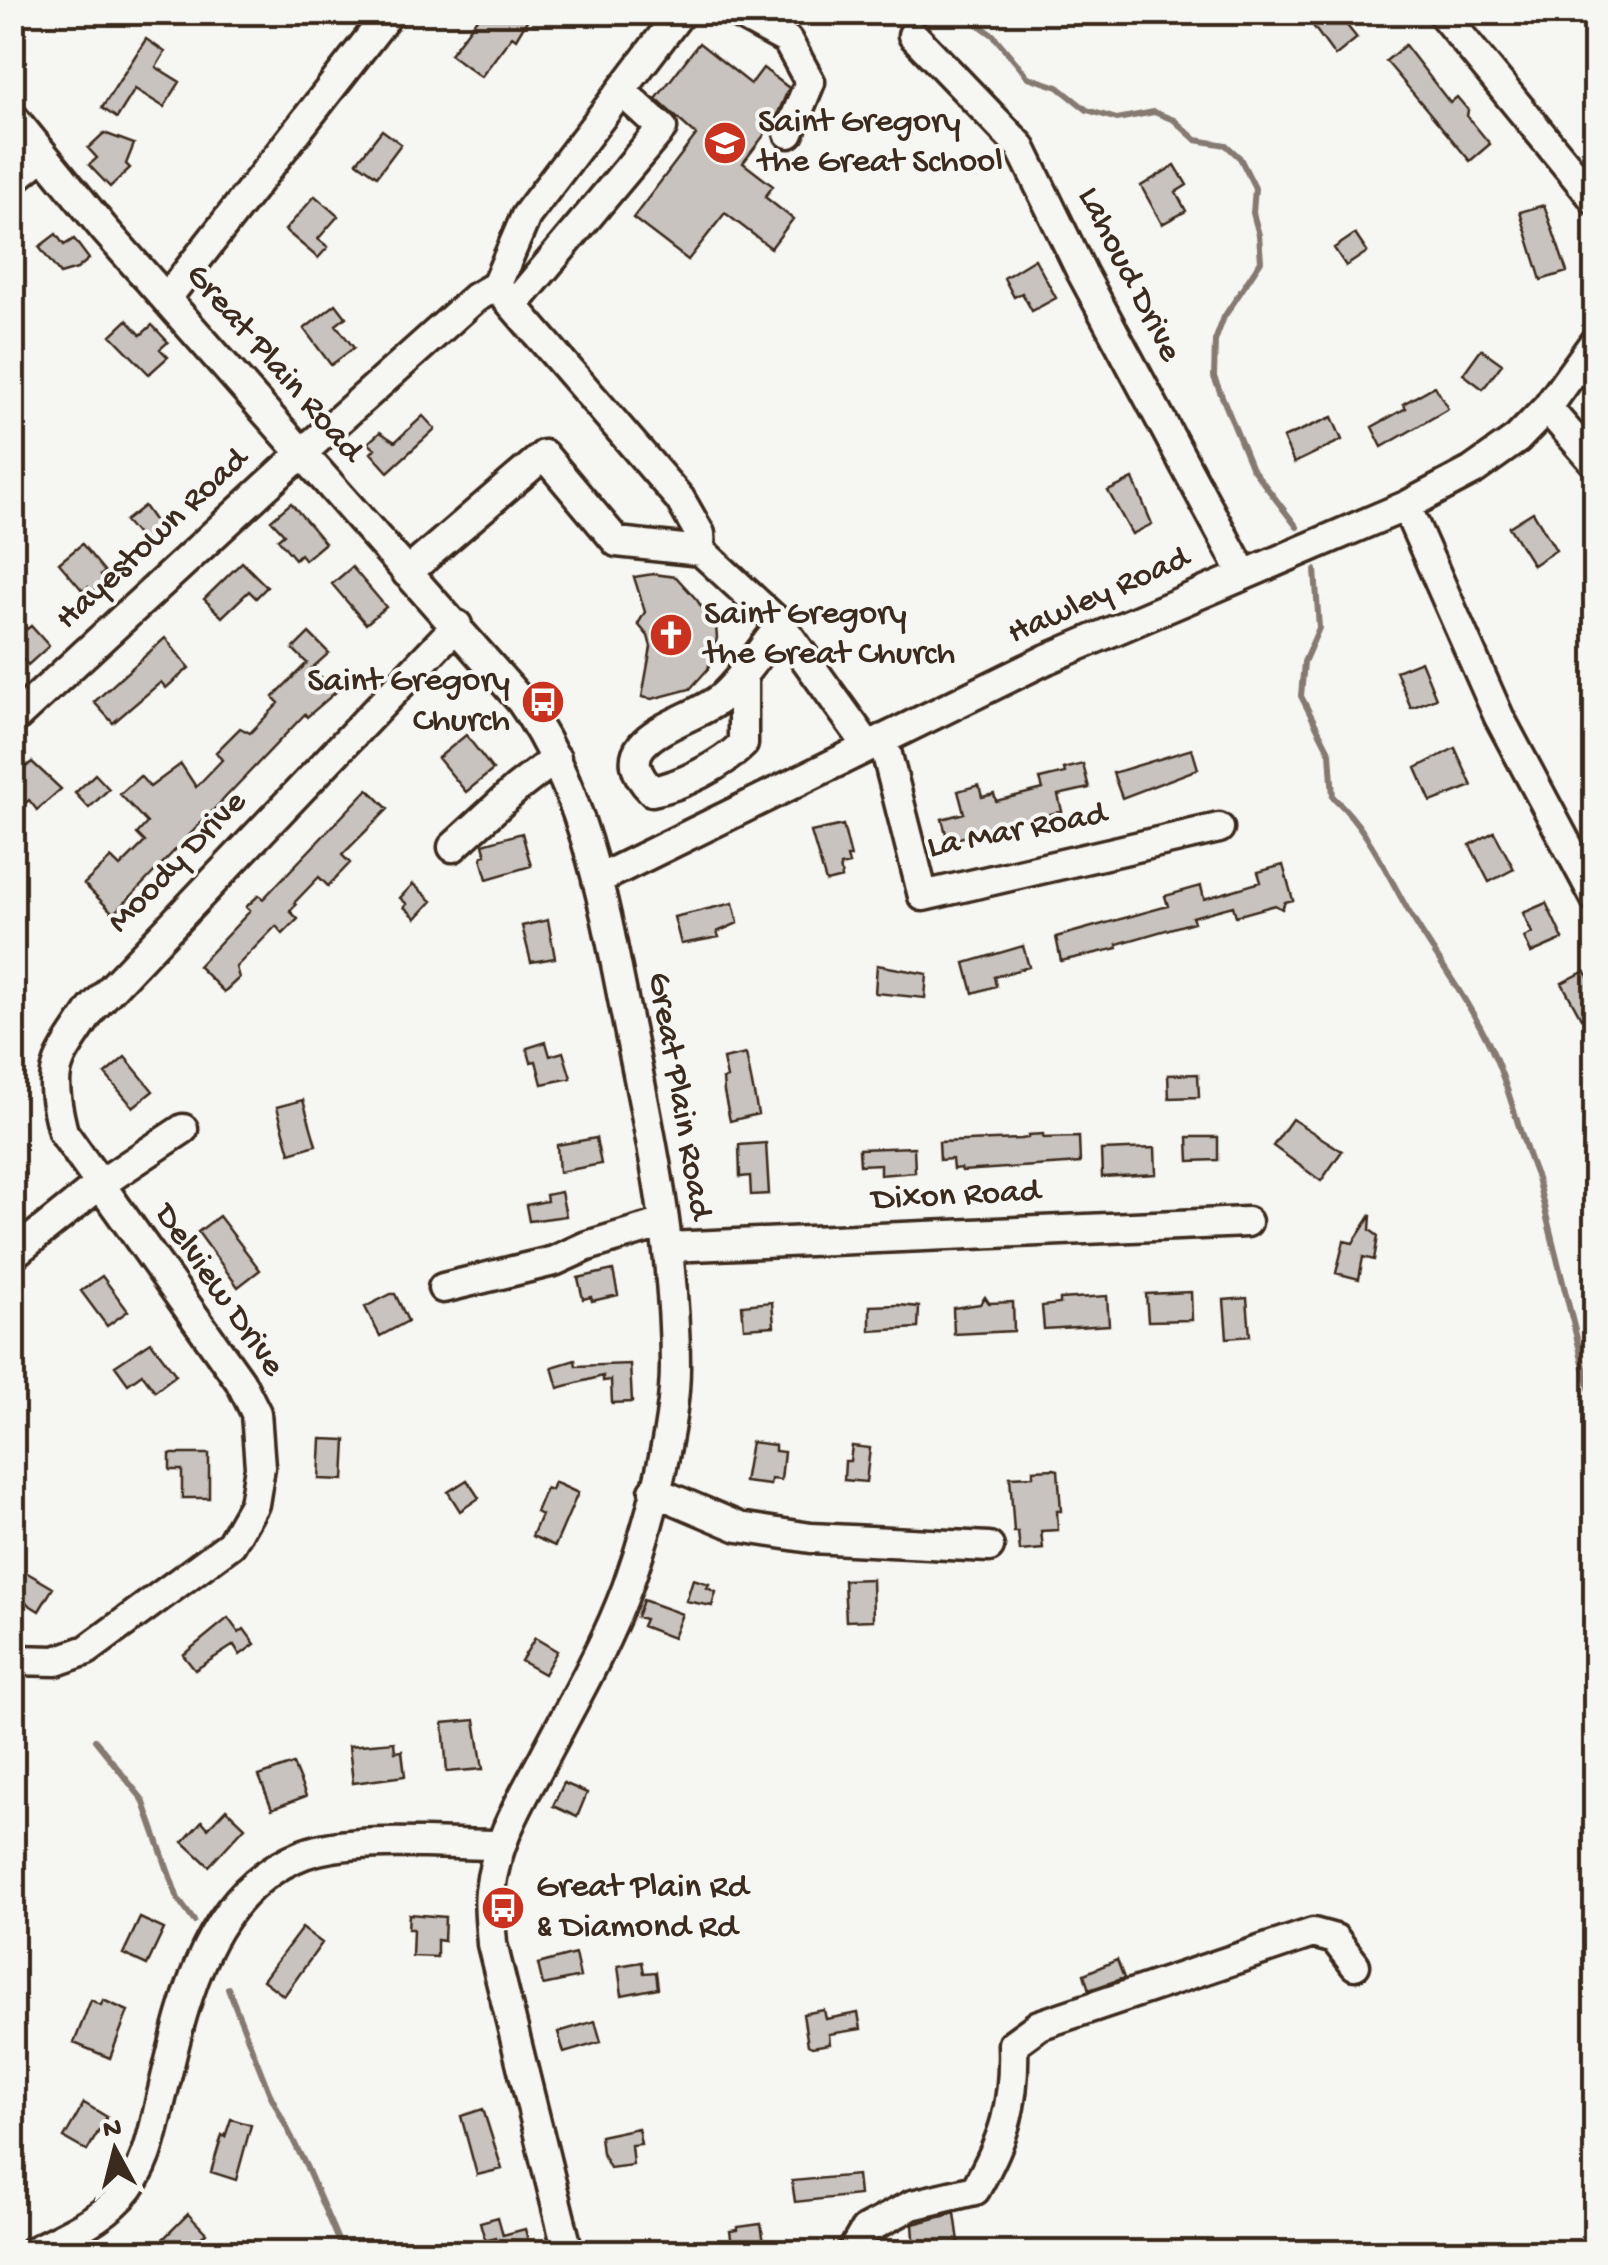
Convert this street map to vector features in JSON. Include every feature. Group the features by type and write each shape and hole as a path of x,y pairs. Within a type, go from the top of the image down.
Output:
{"street":[{"path":"166,299 390,12"},
{"path":"681,12 526,216 505,296 680,499 700,534 701,551"},
{"path":"735,12 787,40 810,82 789,134"},
{"path":"1441,12 1596,201"},
{"name":"Lahoud Drive","path":"913,34 1020,146 1082,272 1244,575"},
{"name":"Hayestown Road","path":"12,722 475,298 505,296 662,128 622,91"},
{"name":"Great Plain Road","path":"12,116 166,299 520,700 556,758 596,880 638,1074 666,1235 675,1369 654,1490 617,1613 500,1845 490,1892 492,1944 568,2252"},
{"path":"12,180 42,156"},
{"name":"Hawley Road","path":"596,880 1047,659 1406,506 1472,472 1517,439 1547,408 1596,340"},
{"path":"1547,408 1596,464"},
{"path":"407,573 544,455 616,542 701,551 781,625 876,743"},
{"path":"1406,506 1499,717 1596,899"},
{"name":"Moody Drive","path":"99,1185 63,1132 52,1090 58,1061 92,1009 456,625"},
{"path":"743,672 742,744 736,751 667,788 652,791 639,778 638,747 651,734 720,698 781,625"},
{"name":"La Mar Road","path":"876,743 923,896 1219,828"},
{"path":"453,847 556,758"},
{"path":"12,1255 99,1185 183,1129"},
{"name":"Delview Drive","path":"12,1660 56,1661 87,1650 230,1544 254,1504 260,1467 256,1413 240,1381 99,1185"},
{"name":"Dixon Road","path":"443,1288 554,1261 586,1246 666,1235 1247,1222"},
{"path":"654,1490 739,1526 811,1538 989,1547"},
{"path":"32,2252 84,2226 122,2196 148,2155 193,1977 224,1916 262,1876 303,1854 337,1845 500,1845"},
{"path":"852,2252 865,2230 912,2205 975,2190 995,2156 1015,2090 1013,2044 1039,2025 1312,1933 1336,1940 1355,1965"}],"building":[{"path":"482,12 532,12 516,39 512,36 481,77 450,54"},
{"path":"1303,12 1336,12 1357,38 1335,56"},
{"path":"146,39 165,52 156,67 180,82 164,107 135,89 117,118 102,108"},
{"path":"699,43 751,84 763,68 789,88 774,122 743,163 773,186 765,197 793,219 771,248 725,213 688,260 633,218 696,135 656,99"},
{"path":"1405,45 1450,103 1457,97 1490,144 1470,161 1386,61"},
{"path":"382,130 401,144 377,176 357,162"},
{"path":"104,133 134,144 126,164 130,168 110,187 89,165 97,158 88,148"},
{"path":"1175,165 1187,185 1176,192 1186,211 1162,224 1141,186"},
{"path":"315,196 338,216 318,239 328,247 318,258 285,230"},
{"path":"1544,205 1567,272 1541,280 1520,212"},
{"path":"56,234 64,245 74,239 89,259 77,269 60,274 39,247"},
{"path":"1355,234 1367,252 1346,266 1334,248"},
{"path":"1035,259 1056,298 1032,311 1022,293 1014,297 1004,278"},
{"path":"336,304 346,317 336,325 354,348 331,365 304,329"},
{"path":"127,320 141,335 152,325 168,342 160,349 168,357 149,374 111,335"},
{"path":"1481,349 1502,364 1483,389 1463,374"},
{"path":"1435,386 1448,409 1382,447 1372,427"},
{"path":"423,416 435,429 388,472 371,453 375,449 368,443 380,432 395,442"},
{"path":"1332,417 1342,440 1294,463 1283,438"},
{"path":"1133,479 1152,524 1132,534 1108,491"},
{"path":"291,503 325,543 305,560 300,554 295,559 278,539 284,534 271,520"},
{"path":"144,506 161,530 144,543 125,521"},
{"path":"1533,512 1556,550 1533,565 1509,527"},
{"path":"82,544 105,572 101,575 106,581 92,592 88,587 83,591 59,563"},
{"path":"242,562 267,587 256,598 249,591 222,617 204,599"},
{"path":"352,567 386,607 366,624 332,584"},
{"path":"634,577 676,577 708,617 715,615 717,638 708,669 690,689 652,699 642,697 651,647 638,624 645,612"},
{"path":"22,624 27,629 31,626 49,646 28,665 12,647 12,633"},
{"path":"309,633 329,653 312,668 336,692 307,717 305,714 114,914 84,884 111,858 120,867 145,842 137,834 147,823 120,794 140,776 150,787 181,764 196,787 222,760 216,752 240,728 250,733 279,703 273,697 307,663 293,649"},
{"path":"165,638 189,668 166,688 161,682 113,723 94,702"},
{"path":"1421,661 1436,698 1411,708 1396,671"},
{"path":"466,735 493,770 466,792 438,758"},
{"path":"1455,748 1472,786 1431,802 1416,768"},
{"path":"1192,749 1198,769 1122,798 1113,773"},
{"path":"32,762 61,789 37,810 29,800 12,815 12,778"},
{"path":"1083,764 1089,788 1058,795 1062,811 948,841 942,819 964,813 958,791 979,785 982,797 994,794 996,801 1043,789 1040,779"},
{"path":"95,774 109,789 89,808 75,793"},
{"path":"368,789 388,809 342,855 350,863 328,886 319,877 290,911 298,919 283,934 276,926 236,967 239,978 224,992 198,966 250,911 246,907 259,895 263,899"},
{"path":"843,825 851,857 847,857 849,864 840,866 842,878 826,882 811,832"},
{"path":"1494,832 1514,869 1489,882 1470,845"},
{"path":"522,833 531,866 487,879 482,862 486,855 483,844"},
{"path":"1283,865 1293,900 1285,902 1282,909 1275,905 1236,916 1233,906 1192,917 1194,922 1117,944 1118,948 1061,961 1056,937 1168,906 1165,896 1201,886 1204,899 1261,882 1258,872"},
{"path":"413,884 432,901 416,918 400,898"},
{"path":"733,903 738,923 717,932 719,937 681,944 674,917"},
{"path":"1546,903 1563,939 1531,953 1524,937 1532,933 1523,913"},
{"path":"548,920 555,958 531,962 522,926"},
{"path":"1023,946 1029,967 994,977 996,986 973,993 965,963"},
{"path":"877,965 927,974 925,998 875,993"},
{"path":"1585,971 1596,991 1596,1011 1581,1018 1562,983"},
{"path":"546,1042 550,1056 563,1052 571,1078 542,1084 536,1061 531,1062 527,1048"},
{"path":"746,1054 758,1114 730,1121 723,1059"},
{"path":"125,1057 153,1091 133,1107 105,1074"},
{"path":"1198,1074 1199,1097 1169,1098 1168,1075"},
{"path":"303,1100 316,1145 290,1153 277,1107"},
{"path":"1292,1119 1342,1151 1321,1181 1273,1146"},
{"path":"1043,1134 1043,1138 1079,1137 1080,1163 962,1171 953,1169 952,1159 940,1160 939,1142 1021,1139"},
{"path":"1188,1137 1218,1137 1218,1160 1189,1161"},
{"path":"596,1138 601,1164 559,1172 557,1145"},
{"path":"766,1143 769,1194 751,1195 750,1176 740,1177 739,1145"},
{"path":"914,1147 915,1172 880,1175 880,1164 860,1165 859,1149"},
{"path":"1155,1148 1156,1174 1102,1177 1101,1150"},
{"path":"561,1192 566,1216 529,1221 526,1205 547,1201 546,1195"},
{"path":"1371,1215 1370,1230 1378,1236 1374,1260 1363,1257 1359,1279 1336,1273 1344,1241 1353,1243"},
{"path":"219,1216 260,1270 238,1287 198,1232"},
{"path":"613,1270 618,1295 592,1301 591,1297 583,1299 578,1278"},
{"path":"102,1276 128,1311 107,1326 81,1291"},
{"path":"1191,1292 1192,1320 1148,1321 1146,1294"},
{"path":"395,1294 408,1321 380,1336 365,1307"},
{"path":"1107,1296 1109,1325 1044,1329 1042,1306 1060,1304 1060,1299"},
{"path":"985,1297 989,1303 1013,1302 1014,1331 954,1334 953,1308 980,1304"},
{"path":"1247,1298 1250,1336 1227,1338 1224,1300"},
{"path":"772,1302 774,1326 744,1328 742,1305"},
{"path":"870,1306 919,1307 918,1328 870,1331"},
{"path":"151,1342 176,1375 155,1391 142,1374 128,1384 115,1366"},
{"path":"575,1360 576,1366 630,1364 632,1402 612,1403 611,1380 603,1381 603,1376 558,1388 552,1367"},
{"path":"321,1439 346,1440 344,1480 319,1479"},
{"path":"751,1442 775,1445 775,1451 784,1452 781,1480 771,1479 770,1485 744,1482"},
{"path":"852,1446 870,1448 866,1482 844,1480 845,1461 850,1461"},
{"path":"170,1454 209,1454 209,1498 182,1498 182,1470 170,1470"},
{"path":"1033,1470 1058,1470 1061,1511 1057,1511 1058,1530 1041,1531 1043,1549 1020,1551 1018,1532 1014,1532 1010,1477 1033,1476"},
{"path":"467,1480 479,1498 460,1511 448,1492"},
{"path":"554,1482 578,1493 555,1546 532,1536 541,1515 536,1512 546,1488 551,1490"},
{"path":"12,1564 53,1588 39,1611 12,1594"},
{"path":"693,1579 709,1584 707,1588 716,1592 712,1606 686,1601"},
{"path":"872,1579 873,1620 846,1621 844,1580"},
{"path":"643,1600 682,1614 673,1638 642,1626 645,1619 637,1617"},
{"path":"228,1618 239,1633 244,1629 255,1644 240,1655 234,1645 195,1670 183,1655"},
{"path":"535,1638 557,1651 544,1674 521,1661"},
{"path":"475,1720 483,1769 447,1772 443,1723"},
{"path":"394,1742 395,1752 402,1751 405,1776 353,1783 349,1746"},
{"path":"293,1764 306,1796 272,1809 259,1776"},
{"path":"564,1783 587,1793 577,1817 553,1806"},
{"path":"226,1809 245,1827 209,1866 183,1842 202,1821 208,1828"},
{"path":"409,1914 445,1917 444,1941 437,1940 437,1957 412,1956"},
{"path":"140,1918 164,1929 147,1965 123,1954"},
{"path":"302,1928 322,1943 284,1996 263,1980"},
{"path":"575,1954 580,1977 543,1985 538,1964"},
{"path":"1117,1960 1124,1978 1089,1990 1084,1974"},
{"path":"642,1962 644,1973 656,1972 658,1988 622,1995 618,1966"},
{"path":"91,2000 101,2005 103,2000 128,2011 110,2058 74,2043"},
{"path":"824,2010 826,2019 858,2013 861,2029 829,2034 830,2044 808,2045 803,2014"},
{"path":"595,2021 601,2042 564,2053 558,2032"},
{"path":"84,2103 107,2117 87,2151 64,2138"},
{"path":"483,2109 502,2169 477,2175 461,2116"},
{"path":"231,2119 251,2125 236,2180 211,2172"},
{"path":"638,2128 641,2144 631,2145 633,2165 610,2168 602,2153 600,2136"},
{"path":"857,2175 859,2195 795,2202 792,2181"},
{"path":"955,2213 960,2249 915,2252 913,2224"},
{"path":"188,2214 206,2233 186,2252 172,2252 161,2241"},
{"path":"498,2217 503,2235 525,2229 531,2252 500,2252 495,2237 485,2240 480,2222"},
{"path":"761,2224 765,2249 733,2252 730,2231"}],"waterway":[{"path":"978,12 975,22 993,35 1028,77 1058,87 1087,110 1117,119 1154,112 1174,120 1196,140 1226,145 1240,158 1255,188 1253,213 1261,261 1224,317 1215,341 1214,377 1251,467 1297,527"},
{"path":"1315,570 1319,628 1304,662 1301,696 1330,753 1333,797 1368,839 1498,1064 1537,1178 1596,1415"},
{"path":"95,1740 143,1800 178,1899 194,1921"},
{"path":"228,1988 269,2092 343,2252"}],"place":[{"name":"Saint Gregory the Great School","path":"725,143"},
{"name":"Saint Gregory the Great Church","path":"671,635"},
{"name":"Saint Gregory Church","path":"543,702"},
{"name":"Great Plain Rd & Diamond Rd","path":"503,1908"}]}
